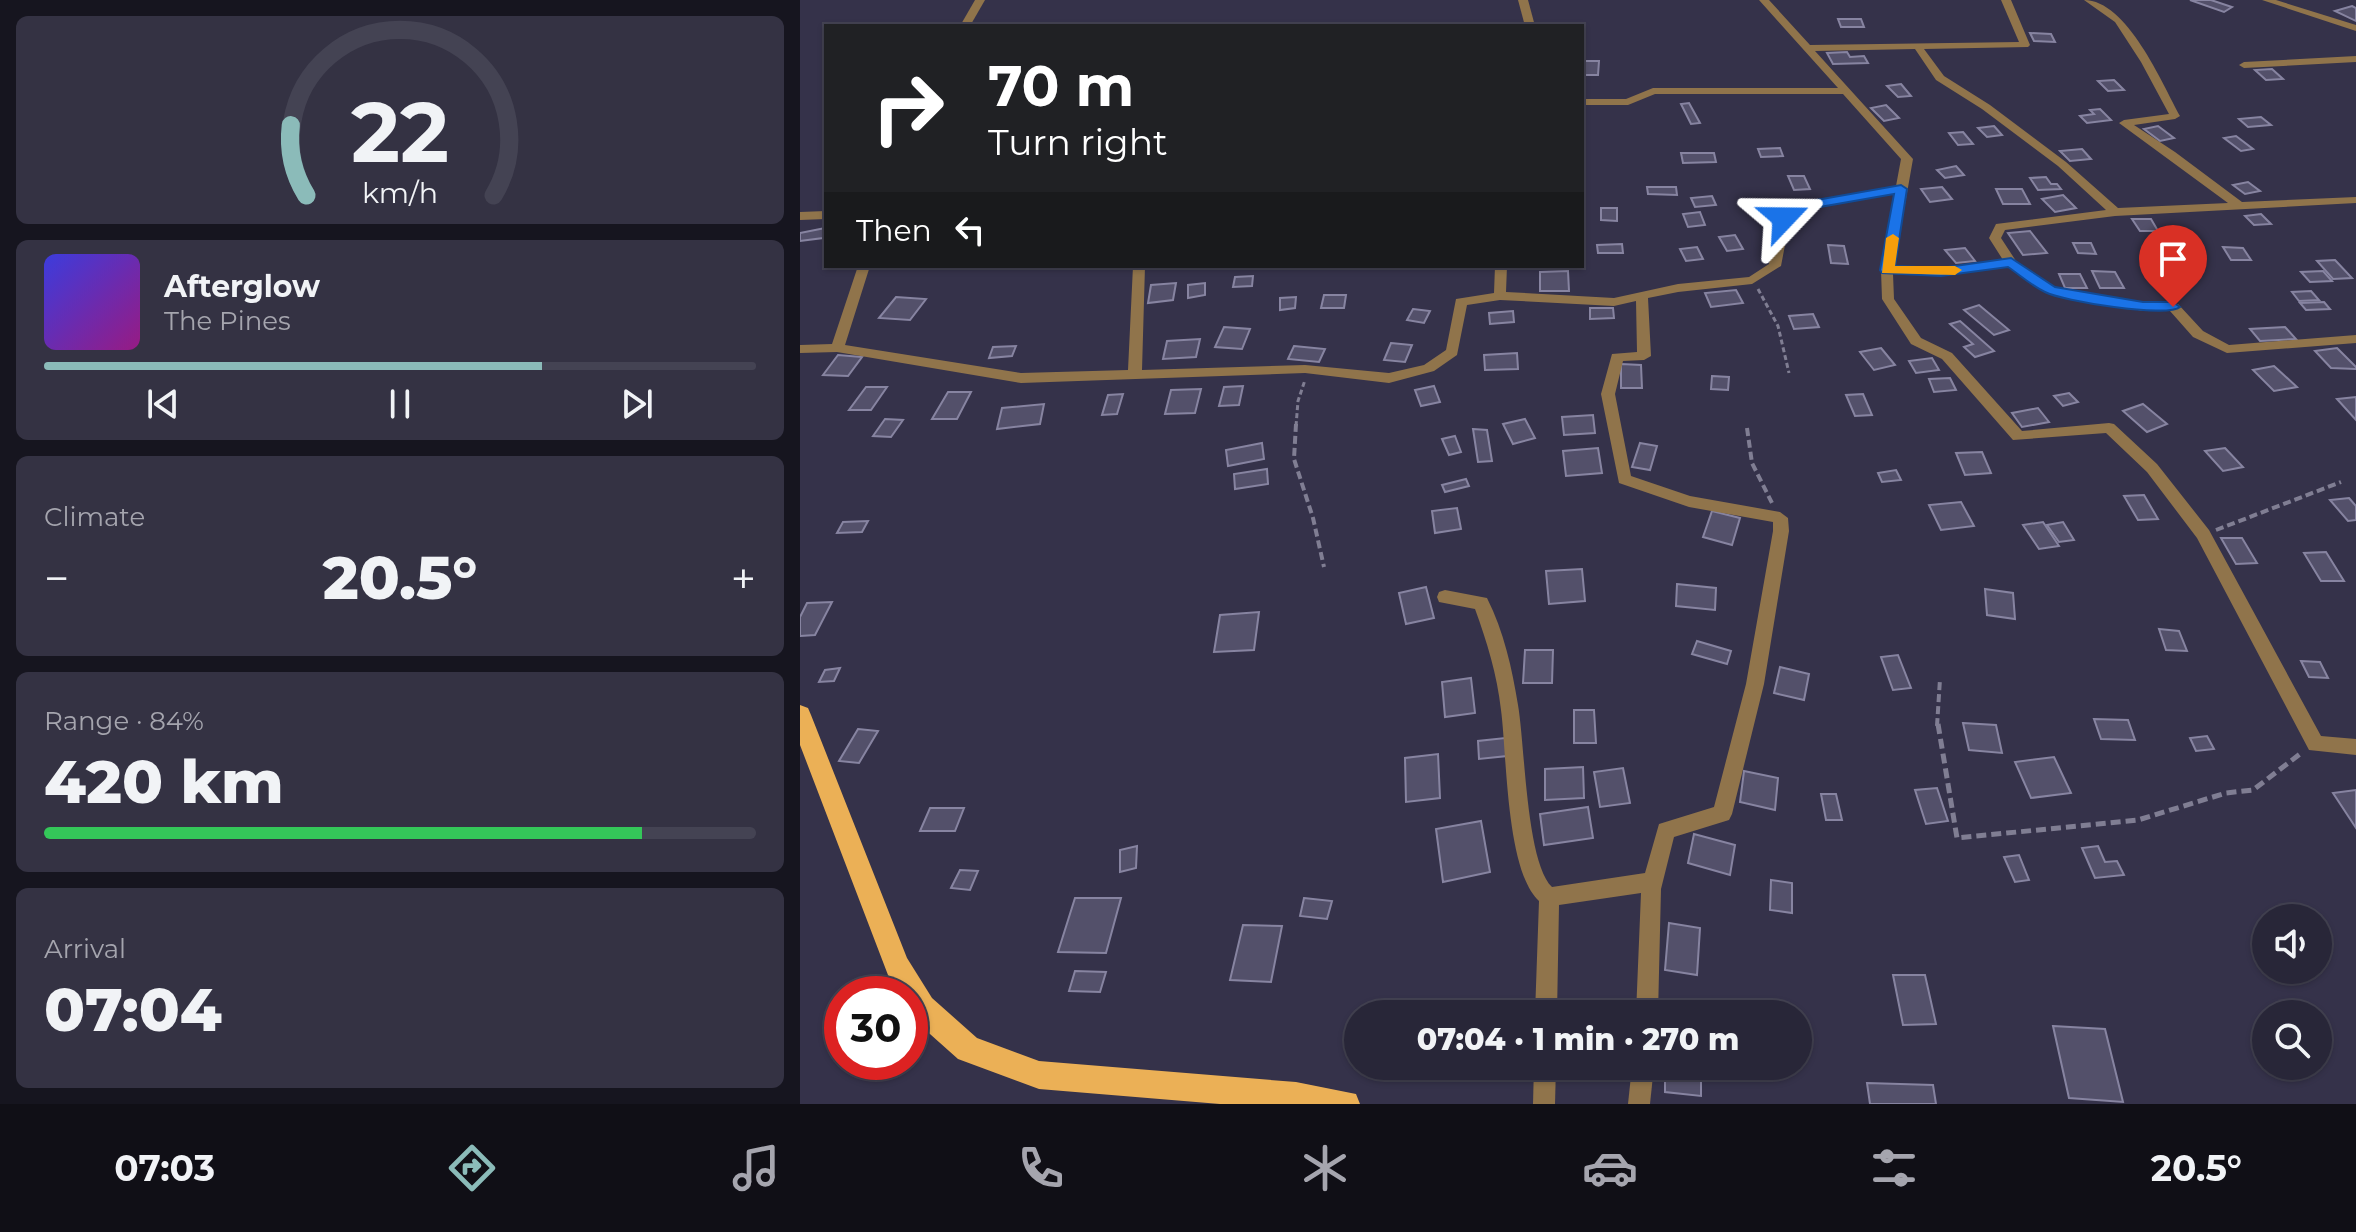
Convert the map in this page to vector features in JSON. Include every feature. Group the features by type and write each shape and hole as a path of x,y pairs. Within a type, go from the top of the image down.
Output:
{"main road":[{"path":"800,715 897,966 922,1008 968,1049 1039,1075 1296,1096 1346,1104"}],"street":[{"path":"966,24 980,0"},
{"path":"1523,0 1529,24"},
{"path":"1764,0 1907,159 1887,270 1888,299 1916,341 1947,356 2018,436 2109,428 2152,468 2203,534 2314,742 2356,747"},
{"path":"1805,48 2025,45 2006,0"},
{"path":"2089,0 2118,20 2146,62 2175,116 2124,123 2238,205"},
{"path":"2267,0 2356,28"},
{"path":"1918,47 1940,78 1986,107 2062,164 2115,212"},
{"path":"2244,65 2356,59"},
{"path":"1584,102 1628,102 1653,91 1844,91"},
{"path":"800,349 837,348 1021,378 1308,370 1389,378 1429,368 1452,352 1461,302 1500,296 1614,302 1752,280 1775,266 1784,218 1799,207 1901,189"},
{"path":"2356,200 2115,212 2000,227 1995,238 2011,263 2051,290 2143,307 2173,307 2198,334 2227,349 2356,339"},
{"path":"800,216 824,215"},
{"path":"1887,270 1941,272 2011,263"},
{"path":"837,348 863,268"},
{"path":"1135,375 1139,268"},
{"path":"1500,296 1501,268"},
{"path":"1642,296 1644,356 1617,357 1608,394 1624,479 1689,501 1780,518 1781,531 1755,684 1722,814 1666,830 1652,882 1648,1000"},
{"path":"1445,597 1481,603 1499,650 1510,708 1523,833 1536,885 1549,897 1546,1000"},
{"path":"1549,897 1652,882"},
{"path":"1544,1104 1545,1080"},
{"path":"1639,1104 1642,1080"}],"path":[{"path":"1752,280 1778,326 1789,373"},
{"path":"1308,370 1298,401 1294,459 1313,518 1324,567"},
{"path":"1747,428 1747,450 1757,476 1770,489 1774,517"},
{"path":"2203,534 2341,482"},
{"path":"1940,679 1937,735 1957,838 2138,820 2226,793 2253,790 2314,742"}],"building":[{"path":"2190,0 2211,0 2232,7 2224,12"},
{"path":"2352,6 2356,8 2356,21 2335,11"},
{"path":"1838,19 1861,19 1864,27 1841,27"},
{"path":"2030,33 2051,34 2055,42 2034,41"},
{"path":"1847,52 1850,57 1864,56 1868,63 1833,64 1827,53"},
{"path":"1584,61 1599,61 1598,75 1584,75"},
{"path":"2272,69 2283,79 2266,80 2255,70"},
{"path":"2114,80 2124,90 2108,91 2098,81"},
{"path":"1901,84 1911,96 1898,97 1887,86"},
{"path":"1689,103 1700,123 1691,124 1681,104"},
{"path":"1886,105 1899,118 1884,121 1871,108"},
{"path":"2100,109 2111,120 2087,123 2080,116 2094,114 2090,110"},
{"path":"2261,117 2271,125 2248,127 2239,119"},
{"path":"1994,126 2002,135 1987,137 1978,128"},
{"path":"2158,126 2174,138 2160,141 2144,129"},
{"path":"1963,132 1973,144 1958,145 1949,133"},
{"path":"2236,136 2253,149 2241,151 2224,138"},
{"path":"1780,148 1783,156 1761,157 1758,149"},
{"path":"2082,149 2091,159 2070,161 2060,151"},
{"path":"1681,153 1714,153 1716,162 1683,163"},
{"path":"1956,166 1964,175 1945,178 1937,170"},
{"path":"1788,176 1804,176 1810,189 1794,190"},
{"path":"2046,177 2061,189 2038,190 2030,178"},
{"path":"2248,182 2260,191 2245,194 2233,185"},
{"path":"1647,187 1676,187 1677,195 1648,194"},
{"path":"1942,187 1952,199 1930,202 1921,189"},
{"path":"1996,189 2022,189 2030,204 2003,204"},
{"path":"2063,195 2076,208 2055,212 2042,199"},
{"path":"1712,196 1716,205 1695,207 1691,198"},
{"path":"1601,208 1617,208 1617,221 1601,220"},
{"path":"1700,212 1705,225 1688,227 1683,214"},
{"path":"2261,214 2271,224 2254,225 2245,216"},
{"path":"2132,219 2151,219 2158,231 2140,231"},
{"path":"824,228 823,238 800,241 800,233"},
{"path":"2030,231 2047,253 2023,255 2008,233"},
{"path":"1735,235 1743,249 1727,251 1719,237"},
{"path":"2073,243 2091,243 2096,254 2078,253"},
{"path":"1622,244 1623,253 1598,253 1597,245"},
{"path":"1828,245 1844,246 1848,264 1831,263"},
{"path":"1697,247 1703,259 1686,261 1680,249"},
{"path":"2223,247 2243,248 2251,260 2231,260"},
{"path":"1965,248 1975,261 1956,263 1945,250"},
{"path":"2150,249 2166,249 2175,263 2159,264"},
{"path":"2335,260 2352,278 2333,279 2317,261"},
{"path":"1568,271 1569,291 1540,291 1540,272"},
{"path":"2092,271 2115,272 2124,288 2100,288"},
{"path":"2323,271 2332,281 2310,282 2301,272"},
{"path":"2059,274 2080,274 2087,288 2065,288"},
{"path":"1253,276 1252,286 1233,287 1235,277"},
{"path":"1176,283 1173,300 1148,303 1151,285"},
{"path":"1205,283 1205,295 1188,298 1188,285"},
{"path":"1736,290 1743,303 1711,307 1705,293"},
{"path":"2311,291 2319,300 2299,301 2292,292"},
{"path":"1324,295 1346,295 1344,308 1321,308"},
{"path":"896,297 926,299 910,320 879,318"},
{"path":"1296,297 1295,308 1280,310 1280,298"},
{"path":"2324,302 2330,309 2306,310 2300,303"},
{"path":"1979,305 2009,330 1994,335 1964,310"},
{"path":"1590,308 1613,308 1614,318 1590,319"},
{"path":"1413,309 1430,311 1424,323 1407,320"},
{"path":"1513,311 1514,322 1490,324 1489,313"},
{"path":"1813,314 1819,327 1794,329 1789,316"},
{"path":"1960,321 1994,351 1975,357 1964,347 1973,344 1950,324"},
{"path":"1224,327 1250,329 1242,349 1215,347"},
{"path":"2285,327 2296,339 2260,341 2250,329"},
{"path":"1200,339 1196,357 1163,359 1167,341"},
{"path":"1391,343 1412,345 1405,362 1384,360"},
{"path":"1016,346 1012,356 989,358 993,347"},
{"path":"1294,346 1325,349 1319,362 1288,359"},
{"path":"1881,348 1895,365 1874,370 1860,352"},
{"path":"2337,348 2356,369 2331,368 2315,351"},
{"path":"1517,353 1518,369 1485,370 1484,355"},
{"path":"838,355 862,357 848,376 823,375"},
{"path":"1932,358 1939,370 1916,373 1909,361"},
{"path":"1621,364 1641,365 1642,388 1621,388"},
{"path":"2274,366 2297,387 2274,391 2253,370"},
{"path":"1712,376 1729,377 1728,390 1711,389"},
{"path":"1950,378 1956,390 1934,392 1929,379"},
{"path":"1243,386 1239,405 1219,406 1224,387"},
{"path":"1434,386 1440,402 1421,406 1415,390"},
{"path":"866,387 887,387 871,410 849,410"},
{"path":"1201,389 1195,413 1165,414 1171,390"},
{"path":"948,392 971,392 957,419 932,419"},
{"path":"2069,393 2078,402 2063,406 2054,396"},
{"path":"1123,394 1117,414 1102,415 1108,395"},
{"path":"1863,394 1872,415 1855,416 1846,395"},
{"path":"2356,397 2356,420 2337,399"},
{"path":"1044,404 1040,424 997,429 1002,408"},
{"path":"2143,404 2167,424 2147,432 2123,411"},
{"path":"2038,408 2049,422 2022,427 2012,413"},
{"path":"1593,415 1595,433 1564,435 1562,417"},
{"path":"885,419 903,420 891,437 873,436"},
{"path":"1525,419 1535,438 1513,444 1503,424"},
{"path":"1473,429 1487,430 1492,461 1478,462"},
{"path":"1455,436 1461,452 1449,455 1442,439"},
{"path":"1262,443 1264,459 1228,466 1226,450"},
{"path":"1640,443 1657,446 1650,470 1632,467"},
{"path":"1598,448 1602,473 1566,476 1563,451"},
{"path":"2225,448 2243,467 2223,471 2205,451"},
{"path":"1982,452 1991,473 1965,475 1956,453"},
{"path":"1267,469 1268,484 1235,489 1234,474"},
{"path":"1896,470 1901,480 1882,482 1878,473"},
{"path":"1466,479 1469,486 1445,492 1442,485"},
{"path":"2144,495 2158,519 2138,520 2124,496"},
{"path":"2349,498 2356,506 2356,520 2348,521 2330,500"},
{"path":"1961,502 1974,526 1941,530 1929,505"},
{"path":"1457,508 1461,529 1435,533 1432,511"},
{"path":"1712,511 1740,518 1732,545 1703,537"},
{"path":"868,521 862,532 837,533 843,522"},
{"path":"2043,522 2059,546 2039,549 2023,525"},
{"path":"2063,522 2074,540 2059,542 2047,525"},
{"path":"2221,538 2242,538 2257,563 2236,564"},
{"path":"2326,552 2344,581 2321,581 2304,553"},
{"path":"1582,569 1585,601 1549,604 1546,571"},
{"path":"1677,584 1716,588 1715,610 1676,606"},
{"path":"1426,587 1434,618 1406,624 1399,593"},
{"path":"1985,589 2013,593 2015,619 1987,615"},
{"path":"832,602 815,635 800,636 800,617 807,603"},
{"path":"1259,612 1254,650 1214,652 1220,615"},
{"path":"2159,629 2179,631 2187,651 2166,650"},
{"path":"1697,641 1731,651 1727,664 1692,654"},
{"path":"1525,650 1553,650 1552,683 1523,683"},
{"path":"1898,655 1911,688 1893,690 1881,657"},
{"path":"2301,661 2320,662 2328,678 2309,677"},
{"path":"1780,667 1809,674 1804,700 1774,693"},
{"path":"840,668 834,681 819,682 825,670"},
{"path":"1471,678 1475,713 1445,717 1442,682"},
{"path":"1574,710 1594,710 1596,743 1574,743"},
{"path":"2094,719 2128,720 2135,740 2101,739"},
{"path":"1963,723 1996,725 2002,753 1969,750"},
{"path":"858,729 878,731 859,763 839,761"},
{"path":"2207,736 2214,749 2196,751 2190,738"},
{"path":"1505,738 1507,756 1479,759 1478,741"},
{"path":"1438,754 1440,798 1406,802 1405,758"},
{"path":"2054,757 2071,793 2031,798 2015,762"},
{"path":"1583,767 1584,798 1545,800 1545,769"},
{"path":"1623,768 1630,803 1600,807 1594,772"},
{"path":"1744,771 1778,778 1775,810 1740,802"},
{"path":"1937,788 1948,821 1926,824 1915,790"},
{"path":"2356,790 2356,828 2333,793"},
{"path":"1821,794 1836,794 1842,820 1826,820"},
{"path":"1588,807 1593,838 1544,845 1540,814"},
{"path":"930,808 964,808 955,831 920,831"},
{"path":"1481,821 1490,872 1443,882 1436,829"},
{"path":"1694,834 1735,845 1730,875 1688,863"},
{"path":"1137,846 1136,868 1120,872 1120,850"},
{"path":"2098,846 2105,862 2117,861 2124,875 2095,878 2082,848"},
{"path":"2019,855 2029,880 2015,882 2004,857"},
{"path":"960,870 978,871 970,890 951,888"},
{"path":"1771,880 1792,883 1792,913 1770,910"},
{"path":"1075,898 1121,898 1106,953 1058,952"},
{"path":"1304,898 1332,901 1327,919 1300,916"},
{"path":"1669,923 1700,928 1697,975 1665,970"},
{"path":"1243,925 1282,926 1271,982 1230,980"},
{"path":"1075,971 1106,972 1100,992 1069,991"},
{"path":"1893,975 1925,975 1936,1024 1903,1025"},
{"path":"2053,1026 2105,1029 2123,1102 2069,1098"},
{"path":"1665,1080 1701,1080 1701,1096 1665,1092"},
{"path":"1867,1083 1933,1085 1936,1104 1870,1104"}],"slow traffic":[{"path":"1893,238 1887,270 1955,270"}],"route":[{"path":"1784,218 1799,207 1901,189 1887,270 1941,272 2011,263 2051,290 2143,307 2173,307"}]}
